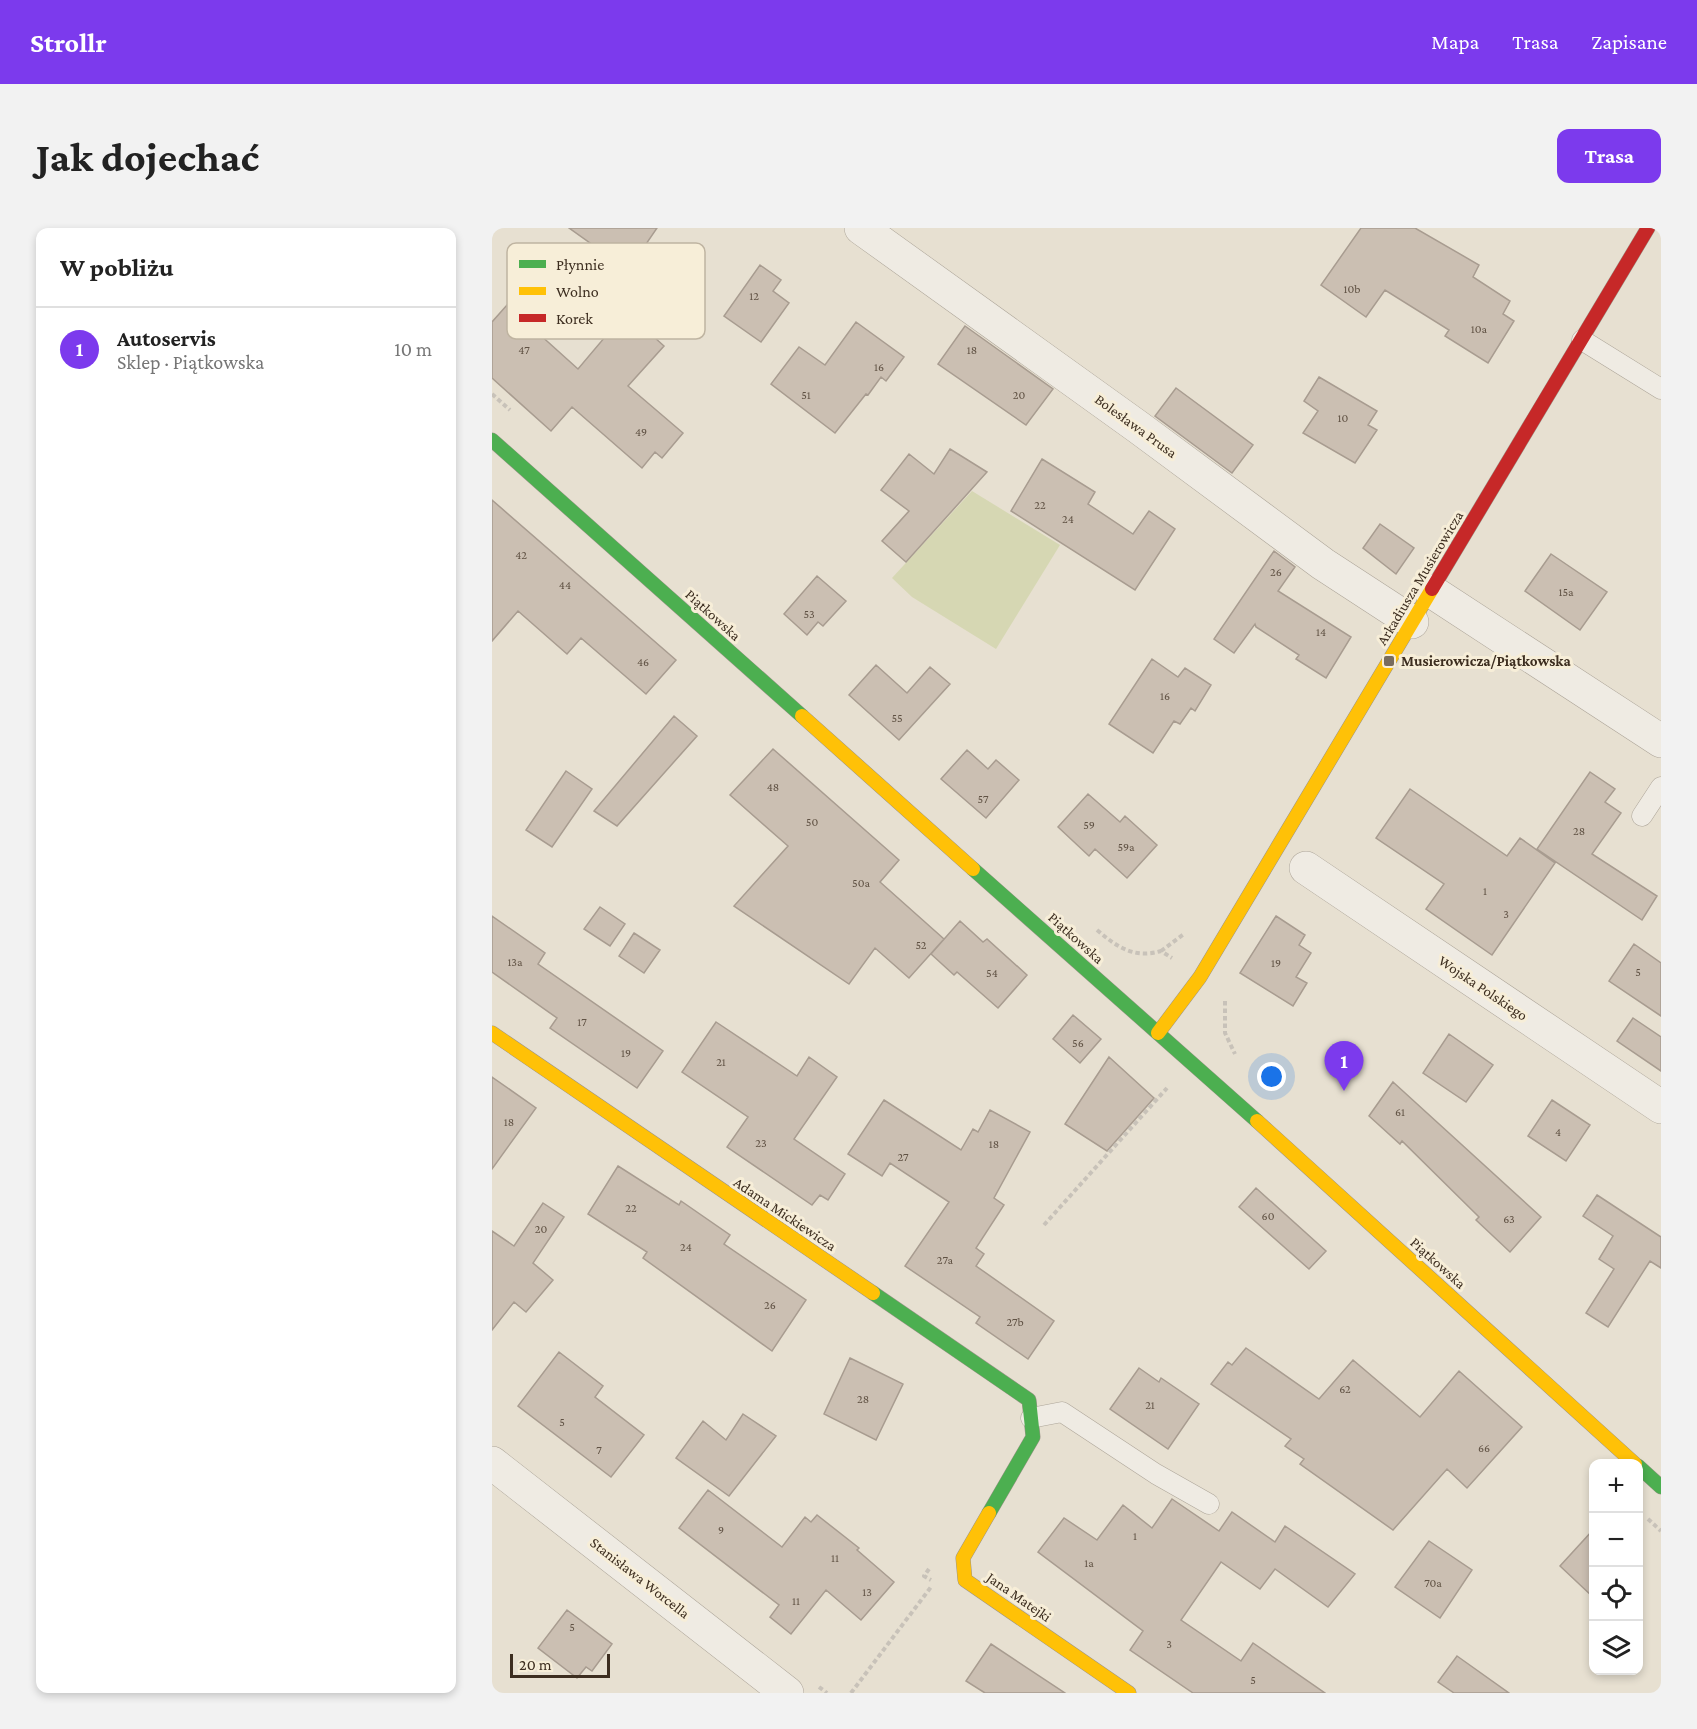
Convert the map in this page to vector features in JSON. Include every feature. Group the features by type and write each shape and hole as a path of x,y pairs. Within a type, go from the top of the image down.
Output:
{"street":[{"name":"Bolesława Prusa","path":"861,228 1323,564 1412,622"},
{"name":"Arkadiusza Musierowicza","path":"1158,1033 1200,977 1648,228"},
{"name":"Piątkowska","path":"494,446 1158,1033 1630,1459"},
{"path":"1431,591 1661,741"},
{"name":"Wojska Polskiego","path":"1306,868 1661,1107"},
{"name":"Adama Mickiewicza","path":"492,1033 1029,1400 1032,1428"},
{"name":"Jana Matejki","path":"1032,1428 963,1558 965,1580 1129,1693"},
{"name":"Stanisława Worcella","path":"492,1463 787,1693"},
{"name":"Piątkowska","path":"1643,1470 1661,1487"}],"lane":[{"path":"1582,340 1661,389"},
{"path":"1642,816 1661,787"},
{"path":"1032,1428 1062,1412 1156,1474 1209,1504"}],"path":[{"path":"492,394 519,418"},
{"path":"1090,924 1108,940 1131,954 1147,956 1161,951 1225,993 1225,1032 1240,1060"},
{"path":"1044,1225 1167,1088"},
{"path":"930,1566 924,1576 934,1582"},
{"path":"851,1693 924,1599"}],"green space":[{"path":"972,491 1060,545 996,649 912,597 892,578"}],"building":[{"path":"569,228 657,228 647,243 590,243"},
{"path":"1361,228 1415,228 1479,265 1473,277 1510,301 1503,314 1514,321 1488,363 1445,336 1449,330 1385,290 1366,317 1321,285"},
{"path":"760,265 781,280 773,291 789,303 761,342 724,316"},
{"path":"507,305 507,339 545,339 578,369 603,339 656,339 664,346 628,386 683,433 662,458 655,452 642,468 572,407 551,431 492,378 492,322"},
{"path":"856,322 904,357 886,381 881,377 835,433 771,384 799,347 825,365"},
{"path":"965,326 1053,389 1026,425 938,364"},
{"path":"1319,377 1377,411 1368,425 1377,430 1355,463 1303,433 1318,411 1304,401"},
{"path":"1176,388 1253,445 1232,473 1155,416"},
{"path":"950,449 987,472 906,562 882,541 909,511 881,490 909,454 934,474"},
{"path":"1042,459 1095,492 1088,504 1133,534 1149,511 1175,529 1135,590 1011,511"},
{"path":"492,500 676,660 646,694 581,638 567,654 518,611 492,641"},
{"path":"1380,524 1414,548 1396,574 1363,548"},
{"path":"1274,551 1295,567 1278,591 1351,637 1326,678 1296,659 1299,655 1256,627 1255,624 1234,653 1214,639"},
{"path":"1551,554 1607,592 1580,630 1525,591"},
{"path":"817,576 846,601 823,626 818,622 807,635 784,614"},
{"path":"1152,659 1178,677 1185,668 1211,685 1195,711 1191,708 1180,724 1174,721 1153,753 1109,724"},
{"path":"876,665 907,693 930,667 950,684 899,740 849,695"},
{"path":"674,716 697,736 617,826 594,811"},
{"path":"773,749 899,860 880,882 944,939 909,978 875,948 849,984 734,906 788,846 730,795"},
{"path":"967,750 988,769 996,760 1019,780 986,818 941,779"},
{"path":"566,771 592,789 552,847 526,830"},
{"path":"1590,772 1615,789 1605,802 1621,813 1592,854 1657,896 1642,920 1537,849"},
{"path":"1410,789 1507,856 1520,838 1555,863 1492,955 1426,909 1444,884 1376,838"},
{"path":"1088,794 1120,822 1125,816 1157,845 1127,878 1095,849 1089,856 1058,827"},
{"path":"600,907 625,924 610,946 584,929"},
{"path":"492,916 545,953 538,964 663,1051 637,1088 550,1028 557,1018 492,972"},
{"path":"1276,916 1305,935 1299,945 1311,953 1296,977 1307,983 1293,1006 1240,973"},
{"path":"960,921 983,942 987,939 1027,975 998,1008 957,972 954,975 931,954"},
{"path":"634,933 660,950 644,973 619,956"},
{"path":"1634,944 1661,963 1661,1016 1609,981"},
{"path":"1073,1015 1101,1039 1080,1063 1053,1039"},
{"path":"1633,1018 1661,1037 1661,1071 1617,1041"},
{"path":"716,1022 797,1076 809,1057 837,1077 794,1139 845,1174 828,1200 820,1195 812,1205 727,1147 748,1117 682,1072"},
{"path":"1449,1034 1493,1065 1466,1102 1423,1073"},
{"path":"1109,1057 1154,1098 1107,1151 1065,1124"},
{"path":"492,1077 536,1108 492,1169"},
{"path":"1393,1082 1541,1217 1510,1252 1476,1220 1479,1217 1402,1141 1400,1144 1369,1116"},
{"path":"884,1100 961,1150 973,1129 978,1132 990,1110 1030,1132 994,1198 1004,1205 976,1248 984,1254 976,1266 1054,1321 1028,1359 976,1323 980,1317 905,1266 949,1202 890,1163 882,1176 848,1154"},
{"path":"1552,1100 1590,1125 1566,1161 1528,1136"},
{"path":"618,1166 679,1205 681,1201 730,1235 724,1244 806,1300 772,1351 643,1258 647,1252 588,1214"},
{"path":"1256,1188 1326,1251 1309,1269 1239,1207"},
{"path":"1597,1195 1661,1237 1661,1268 1650,1261 1608,1327 1586,1313 1614,1269 1599,1259 1613,1236 1583,1216"},
{"path":"543,1203 564,1217 533,1263 553,1280 526,1312 514,1302 492,1330 492,1231 514,1246"},
{"path":"1246,1348 1319,1399 1353,1360 1420,1417 1459,1371 1522,1427 1467,1488 1447,1469 1393,1530 1300,1464 1304,1459 1285,1446 1291,1439 1211,1384 1228,1362 1232,1365"},
{"path":"559,1352 603,1386 595,1397 644,1435 611,1477 518,1406"},
{"path":"850,1358 903,1384 876,1440 824,1414"},
{"path":"1139,1368 1159,1382 1161,1378 1199,1404 1168,1449 1110,1409"},
{"path":"743,1414 776,1436 729,1496 676,1458 703,1421 726,1440"},
{"path":"708,1490 782,1547 805,1517 811,1522 817,1515 859,1548 857,1550 894,1582 861,1620 826,1590 791,1634 770,1617 779,1605 679,1528"},
{"path":"1172,1499 1219,1531 1232,1512 1275,1542 1285,1526 1355,1574 1328,1607 1275,1569 1260,1589 1221,1562 1181,1620 1241,1661 1253,1643 1325,1693 1193,1693 1130,1650 1143,1631 1038,1552 1064,1518 1097,1540 1123,1505 1152,1528"},
{"path":"1589,1534 1589,1593 1560,1566"},
{"path":"1429,1541 1472,1570 1440,1618 1395,1587"},
{"path":"567,1610 612,1644 592,1671 586,1667 577,1678 538,1648"},
{"path":"991,1644 1065,1693 985,1693 966,1681"},
{"path":"1457,1656 1509,1693 1454,1693 1438,1682"}],"traffic: fast":[{"path":"492,440 802,716"},
{"path":"973,869 1257,1121"},
{"path":"873,1293 1029,1400 1033,1437 989,1513"},
{"path":"1643,1471 1661,1487"}],"traffic: slow":[{"path":"1158,1033 1200,977 1432,589"},
{"path":"802,716 973,869"},
{"path":"492,1033 873,1293"},
{"path":"1257,1121 1629,1459"},
{"path":"989,1513 963,1558 965,1580 1129,1693"}],"traffic: jam":[{"path":"1432,589 1648,228"}],"place":[{"name":"Musierowicza/Piątkowska","path":"1389,661"},
{"name":"Autoservis","path":"1344,1091"}]}
